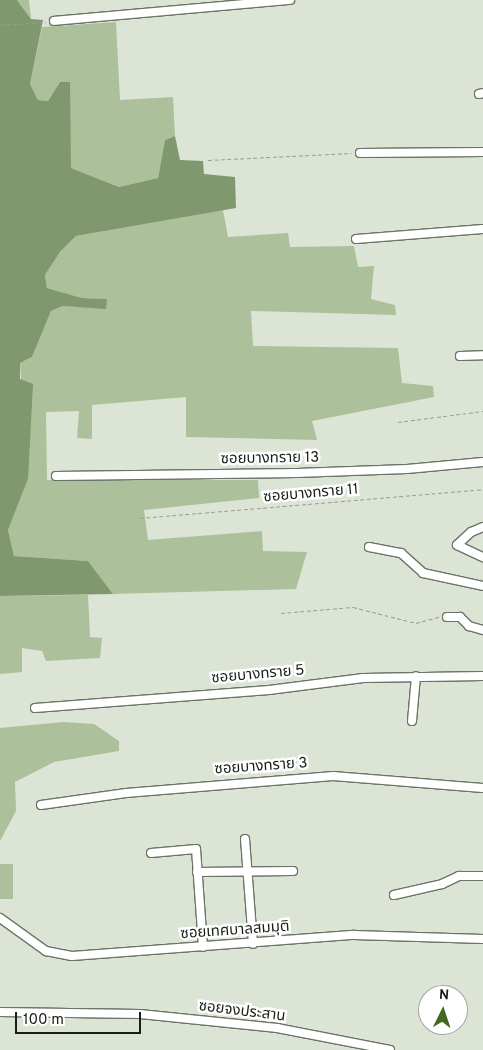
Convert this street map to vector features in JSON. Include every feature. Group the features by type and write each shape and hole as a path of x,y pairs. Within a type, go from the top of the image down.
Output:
{"street":[{"path":"54,21 290,0"},
{"path":"360,153 483,152"},
{"path":"356,239 483,229"},
{"path":"460,356 483,355"},
{"name":"ซอยบางทราย 13","path":"56,476 306,473 407,469 483,462"},
{"path":"483,526 470,532 457,546 483,557"},
{"path":"369,546 401,553 423,573 483,586"},
{"path":"447,617 460,618 469,626 483,630"},
{"path":"412,722 416,676"},
{"name":"ซอยบางทราย 5","path":"35,708 416,676 483,676"},
{"name":"ซอยบางทราย 3","path":"41,805 126,792 325,776 483,788"},
{"path":"246,839 253,944"},
{"path":"151,853 196,849 203,947"},
{"path":"197,872 293,871"},
{"path":"394,895 442,884 459,876 483,876"},
{"name":"ซอยเทศบาลสมมุติ","path":"0,918 46,952 72,956 354,935 483,939"},
{"name":"ซอยจงประสาน","path":"0,1012 140,1014 277,1028 390,1050"}],"path":[{"path":"0,25 54,21"},
{"path":"208,160 360,153"},
{"path":"398,422 483,411"},
{"name":"ซอยบางทราย 11","path":"140,518 483,488"},
{"path":"281,613 353,607 416,623 447,617"}],"shaded area":[{"path":"0,0 17,0 31,19 43,20 30,84 38,100 48,101 60,82 70,82 71,168 119,187 158,178 165,140 175,136 180,160 203,161 204,174 235,177 236,208 76,236 60,252 45,275 47,288 82,298 107,299 106,309 63,306 51,311 32,357 20,363 20,379 33,384 28,479 8,530 14,556 88,561 113,594 0,596"},
{"path":"17,0 29,0 31,19"},
{"path":"116,22 120,100 173,97 175,136 165,140 158,178 119,187 71,168 69,131 60,82 48,101 38,100 30,84 42,27"},
{"path":"223,210 228,237 288,233 290,247 354,246 358,267 374,266 371,299 395,305 396,315 251,311 253,346 398,348 402,383 433,386 434,397 312,421 317,440 186,437 186,397 92,405 92,439 77,438 79,411 46,412 47,480 258,480 259,498 144,510 148,540 262,531 263,551 307,552 296,589 113,594 88,561 14,556 8,530 28,479 20,363 32,357 51,311 63,306 106,308 106,299 82,298 47,288 45,275 60,252 76,236"},
{"path":"88,595 90,637 102,638 100,658 46,661 42,651 22,648 22,672 0,674 0,596"},
{"path":"63,722 94,724 119,741 119,751 54,762 15,782 16,811 0,841 0,728"},
{"path":"0,864 13,864 13,899 0,899"}]}
